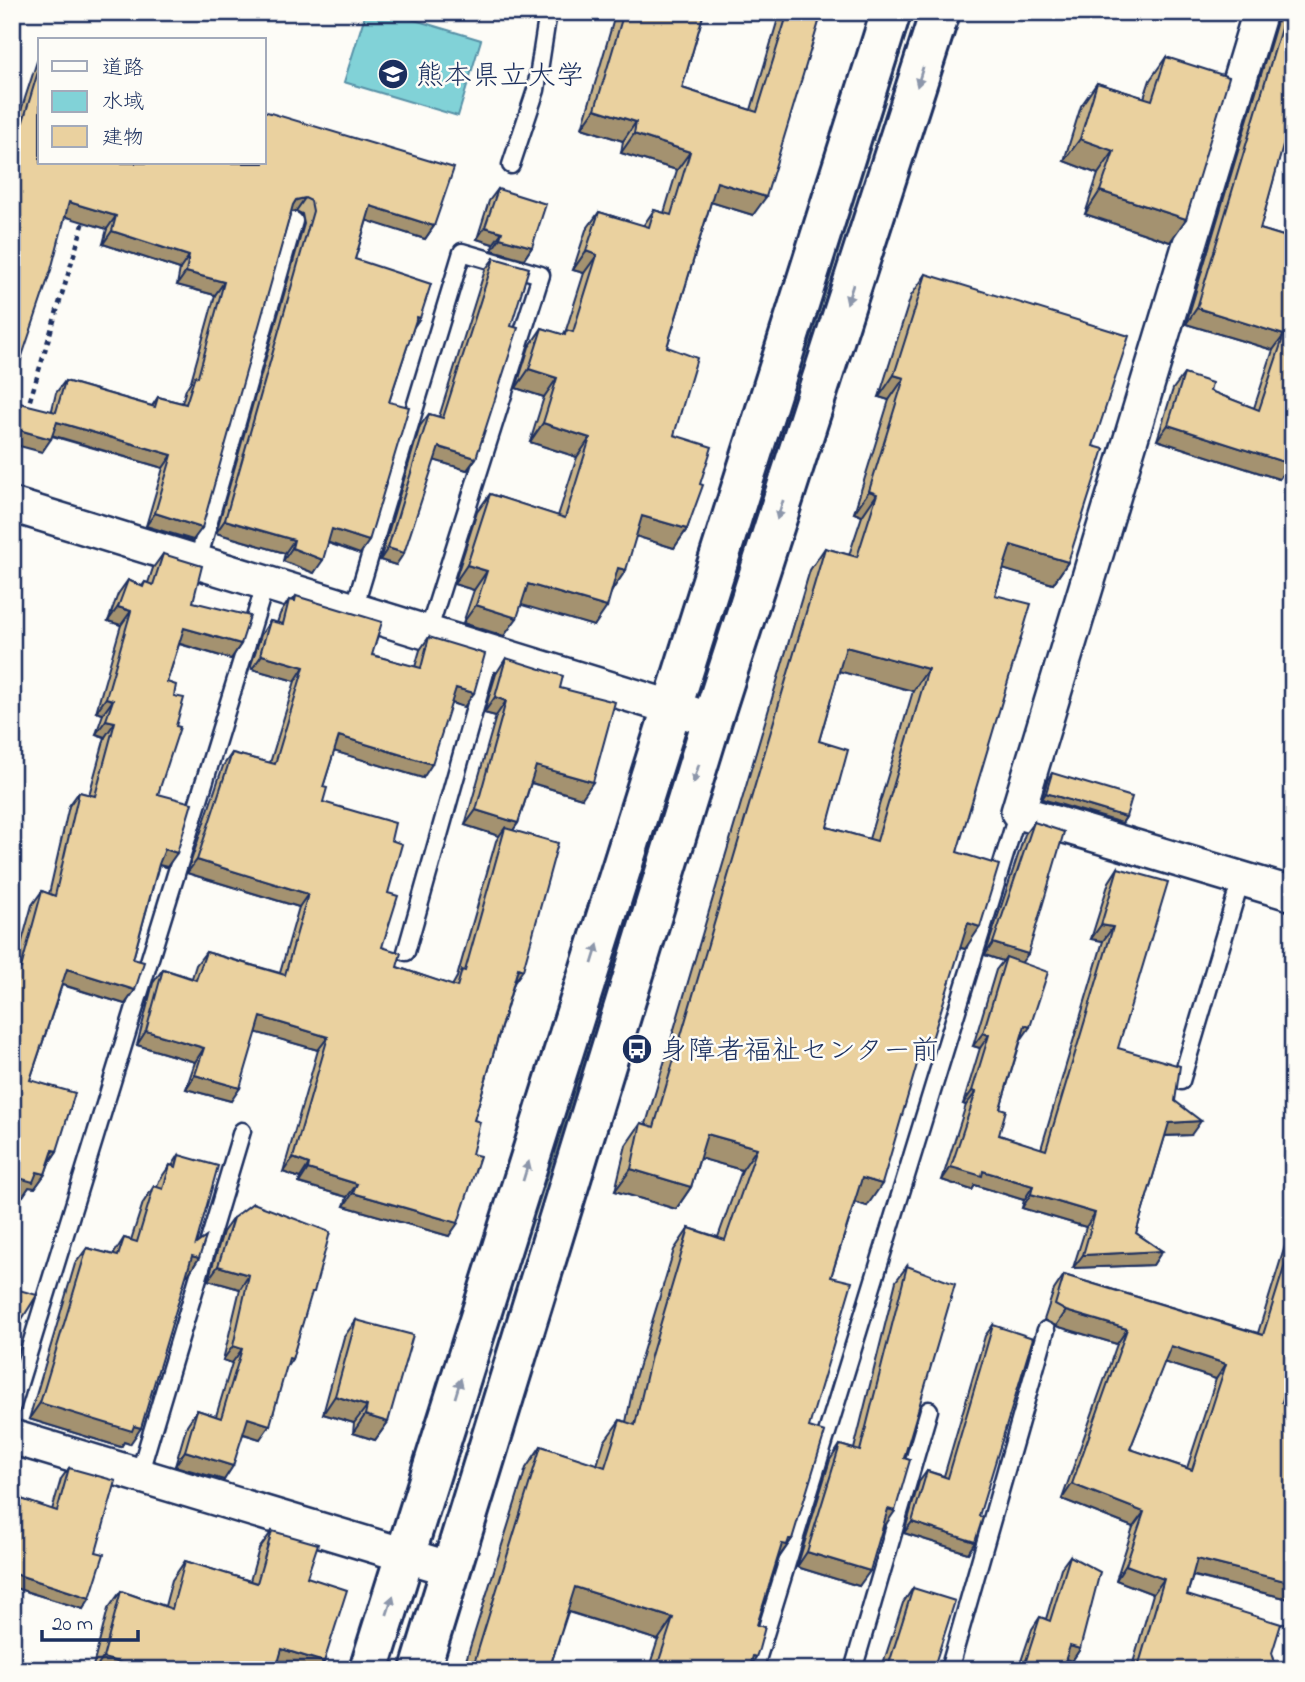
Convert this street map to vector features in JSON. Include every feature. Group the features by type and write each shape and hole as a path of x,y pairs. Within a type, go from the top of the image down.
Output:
{"street":[{"path":"369,1670 891,12"},
{"path":"420,1670 712,720 940,12"},
{"path":"1260,12 1018,812 1293,894"},
{"path":"12,505 712,720"},
{"path":"12,1437 451,1569"}],"lane":[{"path":"511,165 536,90 548,12"},
{"path":"198,560 294,221"},
{"path":"354,609 462,252 541,275 428,632"},
{"path":"12,1406 266,582"},
{"path":"406,952 491,651"},
{"path":"754,1670 1018,812"},
{"path":"1181,1082 1241,879"},
{"path":"139,1475 243,1130"},
{"path":"949,1670 1046,1330"},
{"path":"853,1670 929,1410"},
{"path":"1272,1670 1283,1634 1293,1630"}],"path":[{"path":"24,423 86,215"},
{"path":"12,462 20,436"}],"green space":[{"path":"906,12 913,12 786,418 762,481"},
{"path":"668,780 672,784 597,1022 466,1418"}],"water":[{"path":"366,12 388,12 481,40 458,116 344,82"}],"building":[{"path":"624,12 704,12 682,88 757,112 788,12 822,12 766,197 717,182 667,347 697,358 674,435 712,447 700,484 703,485 687,529 642,516 626,570 618,568 607,607 528,584 517,618 476,605 487,571 467,565 490,494 565,518 590,438 543,423 557,378 529,369 542,328 565,335 566,330 573,332 597,255 586,251 599,212 649,227 654,210 671,215 690,152 634,134 636,122 595,109"},
{"path":"1286,12 1293,12 1293,110 1260,229 1293,239 1293,456 1290,464 1168,425 1184,374 1212,383 1210,391 1259,410 1284,335 1197,308"},
{"path":"1166,57 1229,77 1186,219 1100,191 1114,151 1080,139 1097,83 1152,100"},
{"path":"38,72 38,164 266,164 266,112 454,168 434,226 371,206 355,259 431,284 420,318 417,317 389,402 409,407 369,541 332,529 323,560 292,548 294,540 225,520 313,211 311,201 305,198 296,200 293,205 202,528 155,513 172,455 57,422 51,439 12,428 12,401 56,412 65,381 155,407 158,397 186,404 195,376 198,377 224,282 186,272 189,256 112,231 116,216 69,202 51,270 12,386 12,122 22,125"},
{"path":"498,189 546,204 532,247 500,238 502,232 485,227"},
{"path":"494,258 529,268 511,326 518,328 476,458 439,447 404,553 388,548 429,414 443,418"},
{"path":"926,274 1129,336 1093,446 1104,449 1068,562 1011,545 995,595 1031,604 957,852 999,865 980,927 968,923 932,1039 925,1037 882,1184 862,1178 831,1277 852,1282 809,1427 825,1432 792,1539 789,1539 787,1545 782,1544 757,1625 765,1627 759,1649 756,1657 753,1656 749,1670 656,1670 673,1618 575,1587 549,1670 472,1670 541,1446 605,1467 620,1420 635,1425 651,1356 689,1228 725,1240 757,1148 707,1134 691,1187 631,1169 641,1123 654,1127 825,548 857,557 877,494 869,491 904,378 894,375","holes":["846,647 928,669 877,841 827,827 848,750 819,741"]},
{"path":"163,554 202,566 193,602 250,616 241,644 184,628 167,682 176,685 174,696 184,698 176,726 180,727 158,794 192,803 177,853 165,849 159,864 133,959 144,962 135,990 67,969 30,1080 75,1093 57,1151 53,1150 45,1174 37,1172 33,1182 12,1176 12,966 21,968 42,891 55,896 79,792 95,796 115,722 106,720 113,700 106,698 131,611 118,607 128,580 143,587 145,582 153,585"},
{"path":"296,596 382,622 372,655 421,668 429,637 485,654 474,693 456,688 432,764 339,736 323,787 327,788 323,802 395,823 391,840 402,844 388,893 398,896 382,947 401,953 397,967 457,987 462,970 465,971 505,828 558,843 523,970 518,968 474,1120 480,1122 472,1154 480,1156 458,1223 353,1193 357,1184 308,1169 309,1164 293,1158 328,1037 261,1017 240,1088 195,1075 204,1048 146,1031 163,969 196,980 206,952 285,975 308,894 197,860 232,753 275,764 304,667 262,655 261,651 270,621 283,624 289,600 295,601"},
{"path":"506,658 563,676 560,688 615,702 593,782 536,766 518,823 476,810 506,701 495,697"},
{"path":"1052,773 1132,797 1126,817 1046,793"},
{"path":"1034,822 1064,832 1028,954 993,943"},
{"path":"1118,868 1168,882 1118,1048 1180,1066 1175,1101 1201,1121 1169,1123 1136,1233 1162,1251 1083,1255 1095,1213 1031,1194 1033,1186 983,1171 982,1176 951,1167 976,1092 972,1091 989,1035 983,1033 1006,957 1048,972 1030,1027 1025,1025 1000,1108 1006,1110 999,1135 1046,1150 1113,927 1101,925"},
{"path":"179,1155 218,1166 196,1244 206,1237 199,1258 192,1256 141,1428 134,1426 132,1431 40,1403 87,1248 118,1256 124,1238 137,1242 154,1186 163,1189 170,1165 176,1167"},
{"path":"253,1203 330,1232 314,1292 292,1359 289,1358 270,1425 248,1418 233,1466 185,1451 197,1410 221,1418 242,1349 233,1346 249,1275 218,1266 233,1218"},
{"path":"1293,1239 1293,1369 1282,1402 1293,1406 1293,1583 1197,1559 1187,1595 1281,1624 1272,1653 1275,1663 1284,1665 1290,1662 1293,1654 1293,1670 1154,1670 1139,1664 1164,1579 1126,1565 1144,1512 1072,1484 1127,1329 1066,1311 1055,1305 1064,1275 1263,1335","holes":["1171,1346 1226,1364 1192,1470 1130,1449"]},
{"path":"907,1266 955,1284 904,1458 910,1460 895,1511 888,1509 870,1571 807,1552 840,1445 860,1451"},
{"path":"12,1288 37,1295 12,1335"},
{"path":"356,1320 413,1335 388,1422 365,1415 367,1406 335,1396"},
{"path":"993,1325 1033,1338 979,1516 983,1517 975,1542 912,1522 927,1471 948,1478"},
{"path":"69,1468 116,1481 96,1552 104,1554 90,1598 12,1573 12,1496 57,1511"},
{"path":"272,1531 318,1544 307,1577 347,1590 324,1662 282,1649 276,1670 148,1670 103,1658 121,1591 172,1609 185,1561 257,1583"},
{"path":"1070,1556 1100,1572 1080,1649 1070,1646 1062,1670 1023,1670 1040,1617 1050,1621"},
{"path":"913,1588 955,1601 933,1670 887,1670"}],"place":[{"name":"熊本県立大学","path":"393,74"},
{"name":"身障者福祉センター前","path":"637,1049"}]}
